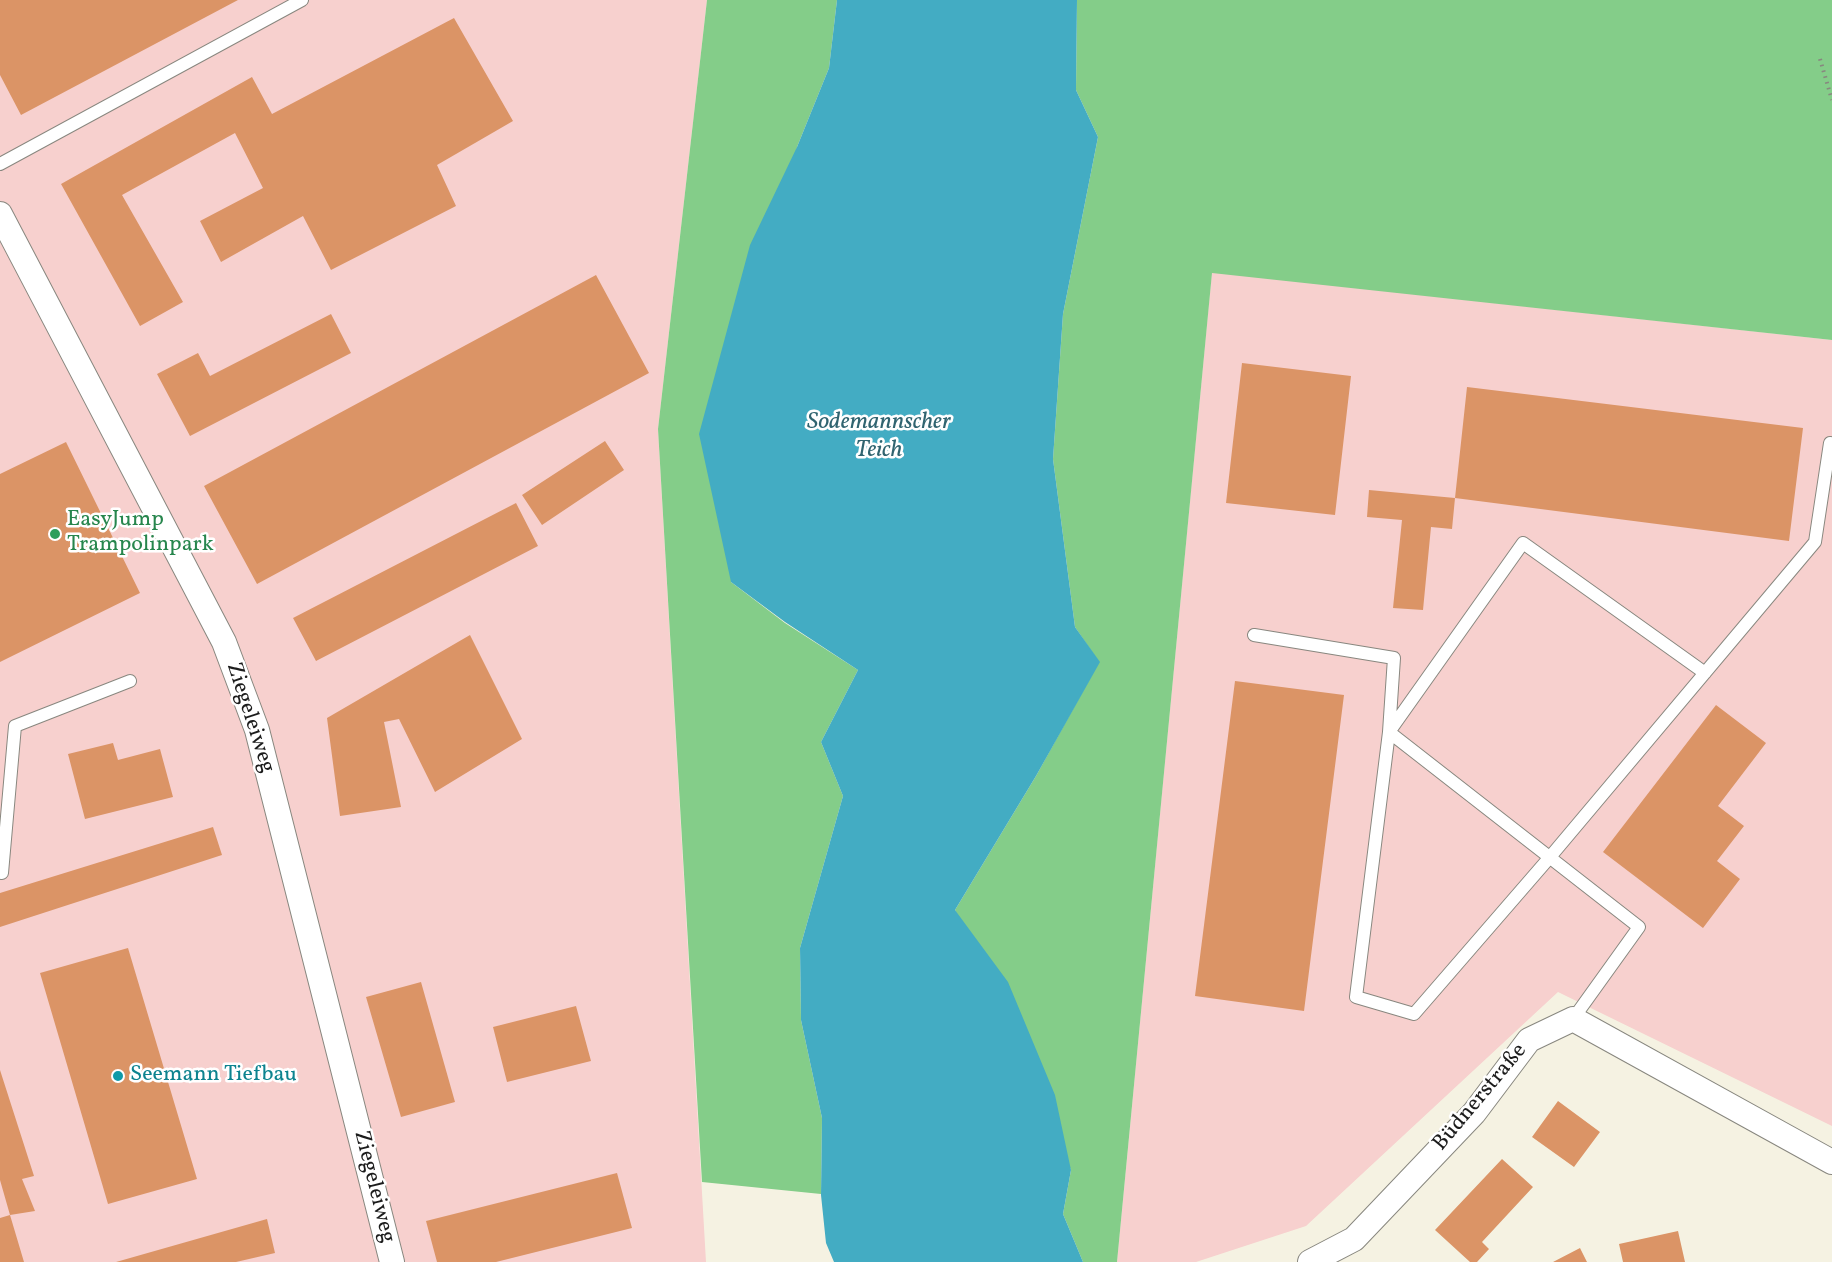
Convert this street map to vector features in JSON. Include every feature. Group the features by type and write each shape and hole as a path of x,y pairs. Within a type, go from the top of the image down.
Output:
{"street":[{"name":"Ziegeleiweg","path":"0,214 224,642 257,730 392,1262"},
{"path":"1573,1019 1832,1162"},
{"name":"Büdnerstraße","path":"1310,1262 1354,1239 1474,1113 1529,1040 1573,1019"}],"lane":[{"path":"0,164 302,0"},
{"path":"1254,635 1394,658 1389,732 1356,998 1414,1014 1550,857 1815,542 1830,443"},
{"path":"1389,732 1523,543 1705,673"},
{"path":"2,873 15,726 130,681"},
{"path":"1389,732 1639,927 1573,1019"}],"path":[{"path":"1820,59 1832,99"}],"shaded area":[{"path":"0,0 707,0 658,429 706,1262 0,1262"},
{"path":"1212,272 1832,340 1832,1126 1558,992 1306,1226 1196,1262 1117,1262"}],"green space":[{"path":"707,0 837,0 829,68 797,147 731,582 785,623 858,670 821,742 843,796 800,948 801,1020 822,1118 821,1194 702,1182 658,429"},
{"path":"1077,0 1832,0 1832,340 1212,273 1117,1262 1083,1262 1063,1214 1071,1170 955,910 1036,776 1099,662 1075,627 1053,459 1063,314 1098,137 1076,90"}],"water":[{"name":"Sodemannscher Teich","path":"837,0 1077,0 1076,90 1098,137 1063,314 1053,459 1075,627 1100,662 1036,776 955,910 1008,982 1055,1095 1071,1170 1063,1214 1083,1262 834,1262 826,1243 821,1195 822,1118 801,1020 800,948 843,796 821,742 858,670 785,622 731,582 699,434 750,245 797,147 829,68"}],"building":[{"path":"0,0 238,0 21,115 0,75"},
{"path":"454,18 513,121 437,165 456,206 331,270 303,216 221,262 200,221 263,188 235,133 122,195 183,302 140,326 61,184 252,77 272,114"},
{"path":"596,275 649,373 257,584 204,486"},
{"path":"331,314 351,353 190,436 157,374 198,353 210,376"},
{"path":"1242,363 1351,376 1335,515 1226,503"},
{"path":"1467,387 1803,428 1789,541 1455,498"},
{"path":"605,441 624,470 542,525 522,495"},
{"name":"EasyJump Trampolinpark","path":"66,442 140,593 0,662 0,474"},
{"path":"1369,490 1455,498 1452,529 1431,527 1423,610 1393,608 1402,520 1367,517"},
{"path":"516,503 538,546 316,661 293,618"},
{"path":"470,635 522,739 435,792 399,719 384,722 401,807 340,816 327,718"},
{"path":"1235,681 1344,695 1304,1011 1195,996"},
{"path":"1716,705 1766,743 1718,806 1744,826 1717,861 1740,879 1703,928 1603,852"},
{"path":"113,743 118,760 160,749 173,797 85,819 68,754"},
{"path":"213,827 222,855 0,927 0,893"},
{"name":"Seemann Tiefbau","path":"128,948 197,1179 108,1204 40,973"},
{"path":"421,982 455,1102 401,1117 366,997"},
{"path":"576,1006 591,1061 507,1082 493,1027"},
{"path":"0,1070 34,1176 22,1179 35,1211 10,1215 0,1180"},
{"path":"1558,1101 1600,1132 1574,1167 1532,1137"},
{"path":"1502,1159 1533,1187 1482,1242 1489,1249 1477,1262 1470,1262 1435,1230"},
{"path":"617,1173 632,1228 496,1262 437,1262 426,1221"},
{"path":"10,1215 24,1262 0,1262 0,1218"},
{"path":"267,1219 275,1253 236,1262 116,1262"},
{"path":"1678,1231 1685,1262 1623,1262 1619,1244"},
{"path":"1580,1248 1587,1262 1553,1262"}],"place":[{"name":"EasyJump Trampolinpark","path":"55,534"},
{"name":"Seemann Tiefbau","path":"118,1076"}]}
